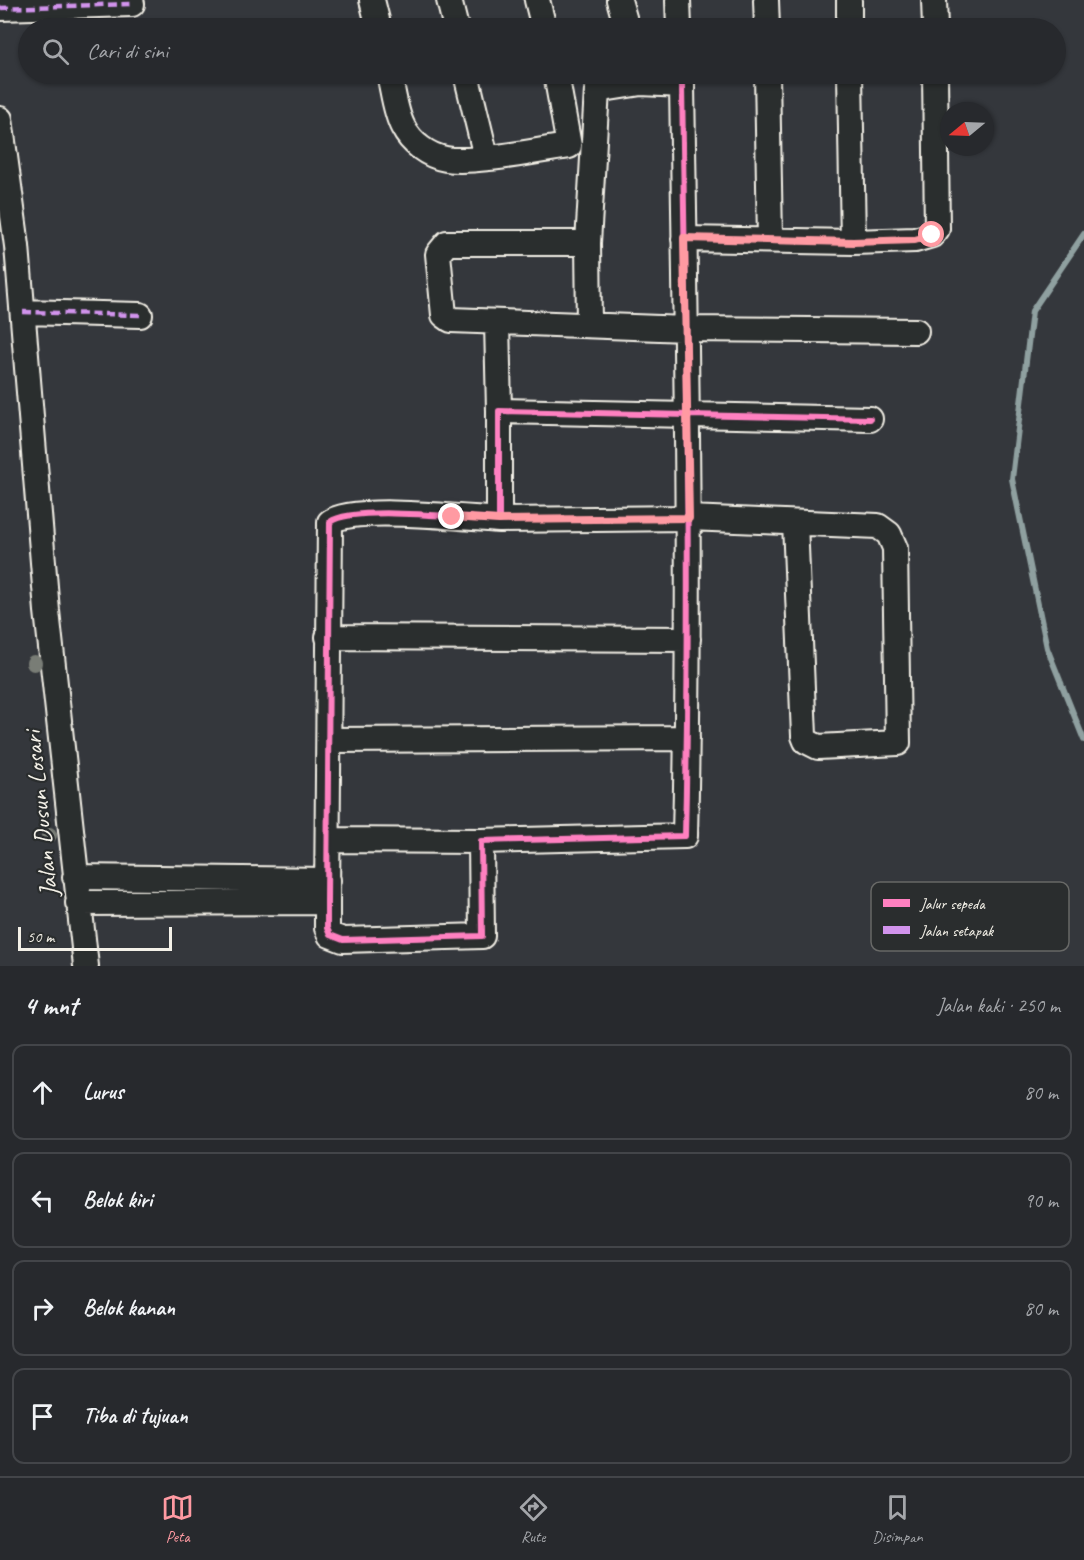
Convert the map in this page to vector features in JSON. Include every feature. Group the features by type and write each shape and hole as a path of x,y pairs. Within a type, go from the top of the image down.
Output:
{"street":[{"path":"372,0 376,18"},
{"path":"449,0 454,18"},
{"path":"537,0 542,18"},
{"path":"619,0 624,18"},
{"path":"678,0 679,18"},
{"path":"766,0 766,18"},
{"path":"849,0 849,18"},
{"path":"934,0 935,18"},
{"path":"0,8 132,4"},
{"path":"392,84 402,126 412,141 427,152 446,159 486,157 569,146 593,146"},
{"path":"468,84 486,157"},
{"path":"559,84 569,146"},
{"path":"562,97 618,84"},
{"path":"328,840 481,841 685,836 689,518 681,84"},
{"path":"767,84 770,240"},
{"path":"850,84 853,242"},
{"path":"684,238 853,242 915,240 932,235 937,229 935,84"},
{"path":"589,324 588,243 597,90"},
{"name":"Jalan Dusun Losari","path":"0,119 23,312 48,611 86,966"},
{"path":"588,243 443,245 438,254 444,315 451,320 686,329 916,331"},
{"path":"23,312 140,315"},
{"path":"497,322 499,520"},
{"path":"499,411 687,417 870,419"},
{"path":"481,841 482,936 335,939 327,928 328,528 330,522 347,515 376,514 499,520 689,518 878,526 893,540 898,622 898,743 818,747 806,741 795,523"},
{"path":"328,638 688,639"},
{"path":"329,740 687,738"},
{"path":"75,877 328,891"},
{"path":"78,903 328,891"}],"waterway":[{"path":"1084,234 1032,311 1012,479 1047,648 1084,740"}],"marked path":[{"path":"0,8 132,4"},
{"path":"23,312 140,315"}],"cycle path":[{"path":"682,84 687,415"},
{"path":"499,411 687,415 688,648 685,836 481,841 482,936 343,940 330,935 327,928 330,522 361,514 385,513 499,520 499,411"},
{"path":"687,415 870,419"}],"route":[{"path":"452,517 499,520 689,518 684,238 853,242 915,240 932,235"}]}
